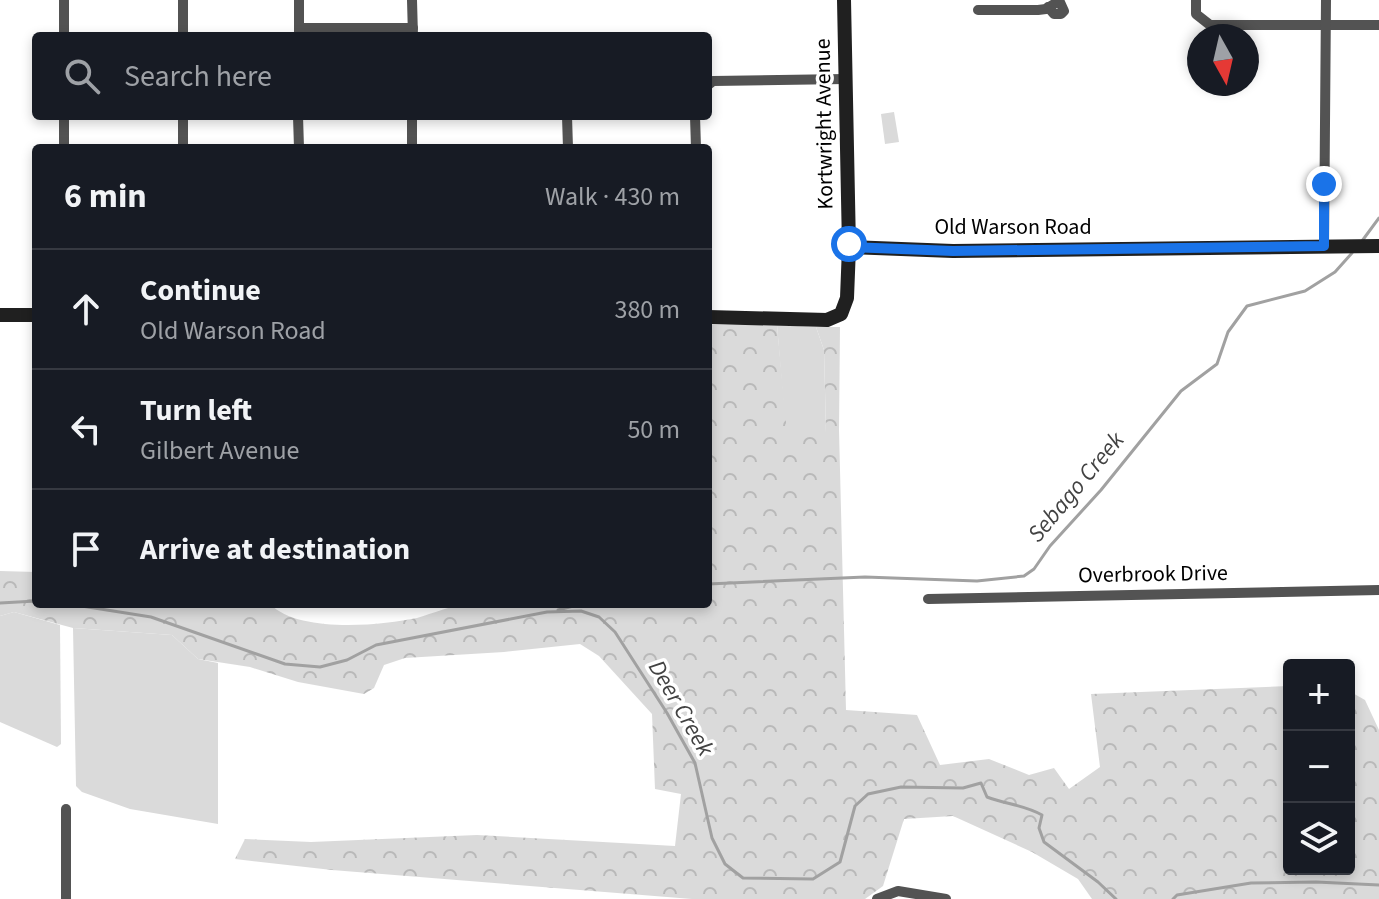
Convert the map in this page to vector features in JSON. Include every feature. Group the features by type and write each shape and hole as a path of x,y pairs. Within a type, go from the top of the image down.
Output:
{"street":[{"path":"64,0 64,32"},
{"path":"183,0 183,32"},
{"path":"299,0 299,32 413,32 412,0"},
{"name":"Kortwright Avenue","path":"844,0 849,247"},
{"path":"978,10 1048,7 1059,0"},
{"path":"1196,0 1196,14 1210,25 1379,25"},
{"path":"1324,246 1326,0"},
{"path":"712,81 845,79"},
{"path":"64,120 64,144"},
{"path":"183,120 183,144"},
{"path":"298,120 299,144"},
{"path":"412,120 412,144"},
{"path":"567,120 568,144"},
{"path":"695,120 696,144"},
{"name":"Old Warson Road","path":"849,247 968,251 1379,246"},
{"path":"712,317 834,318 846,305 849,247"},
{"path":"0,315 32,315"},
{"name":"Overbrook Drive","path":"928,599 1379,590"},
{"path":"66,809 66,899"},
{"path":"877,899 898,891 946,899"}],"green space":[{"path":"894,112 899,142 885,144 881,114"},
{"path":"712,325 777,325 787,433 826,432 824,350 816,327 840,327 839,430 846,710 917,715 940,765 989,759 1029,775 1054,768 1069,789 1100,767 1091,694 1283,686 1283,875 1355,875 1355,694 1365,700 1379,730 1379,899 1092,899 1078,879 1032,852 953,816 904,819 883,886 865,899 692,899 332,870 235,859 245,839 311,842 477,835 675,846 681,794 655,789 652,714 599,656 580,644 405,658 384,665 374,688 364,694 298,682 250,667 198,659 172,635 73,628 14,612 0,616 0,571 32,572 32,608 276,608 299,620 319,623 361,625 401,621 450,608 712,608"},
{"path":"777,325 816,327 824,350 826,433 786,433"},
{"path":"14,612 60,625 61,744 57,747 0,722 0,616"},
{"path":"73,628 172,635 198,659 218,663 218,824 130,809 82,792 76,786"}],"waterway":[{"name":"Sebago Creek","path":"1362,241 1379,218"},
{"name":"Sebago Creek","path":"712,584 865,577 977,581 1024,576 1034,569 1181,391 1217,364 1228,332 1247,306 1305,291 1335,272 1352,253"},
{"name":"Deer Creek","path":"0,603 32,601"},
{"name":"Deer Creek","path":"94,608 151,617 285,664 320,667 347,660 376,645 547,612 581,611 599,617 615,632 667,713 695,763 712,838 725,864 743,878 813,879 840,862 855,806 868,794 901,787 963,788 981,783 987,797 1042,815 1039,828 1044,842 1116,899"},
{"name":"Sebago Creek","path":"558,610 566,608"},
{"path":"1173,899 1177,895 1251,883 1379,885"}],"route":[{"path":"849,244 849,247 953,251 1324,246 1324,184"}]}
